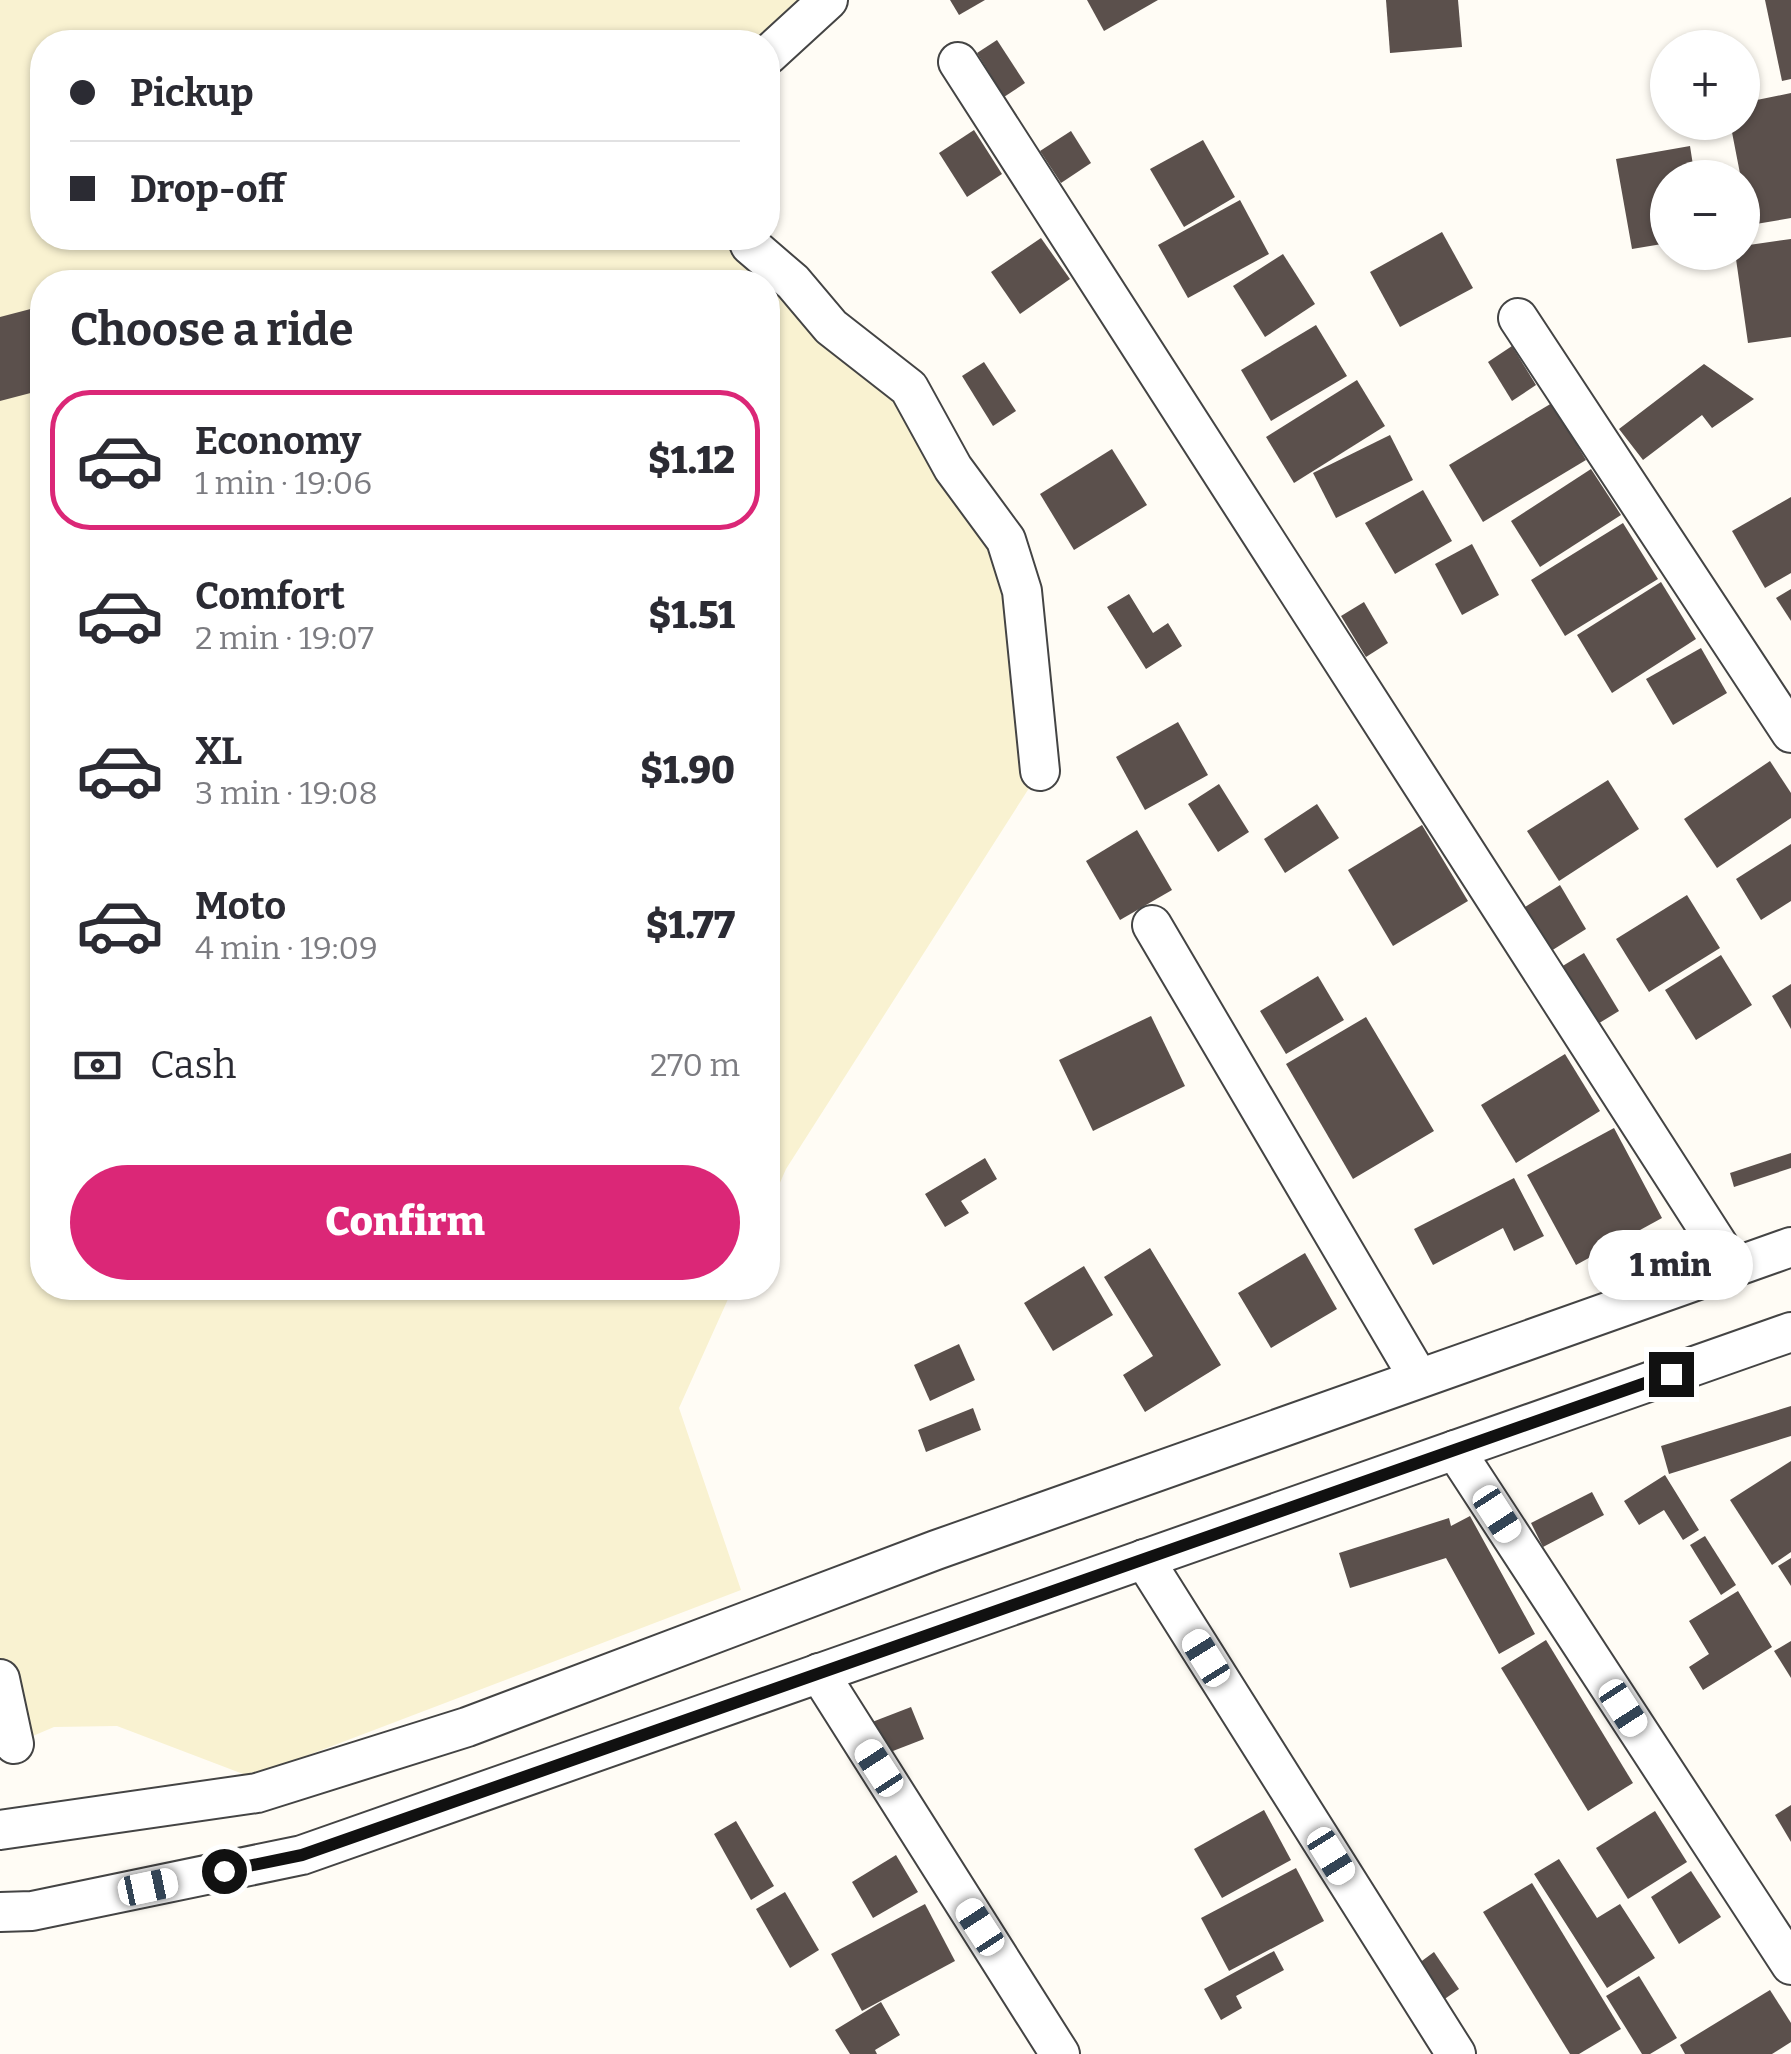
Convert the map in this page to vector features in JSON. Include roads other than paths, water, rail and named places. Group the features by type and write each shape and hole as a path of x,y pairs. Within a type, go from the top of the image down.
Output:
{"street":[{"path":"780,44 828,0"},
{"path":"958,62 1733,1268"},
{"path":"756,250 779,270"},
{"path":"780,271 831,326 908,388 953,468 1006,540 1022,592 1040,771"},
{"path":"1518,318 1791,733"},
{"path":"1152,925 1418,1377"},
{"path":"0,1830 258,1793 467,1727 936,1550 1791,1248"},
{"path":"0,1912 32,1911 302,1855 1455,1450 1787,1342"},
{"path":"1455,1450 1791,1964"},
{"path":"1144,1559 1456,2054"},
{"path":"819,1673 1060,2054"},
{"path":"0,1679 14,1744"}]}
